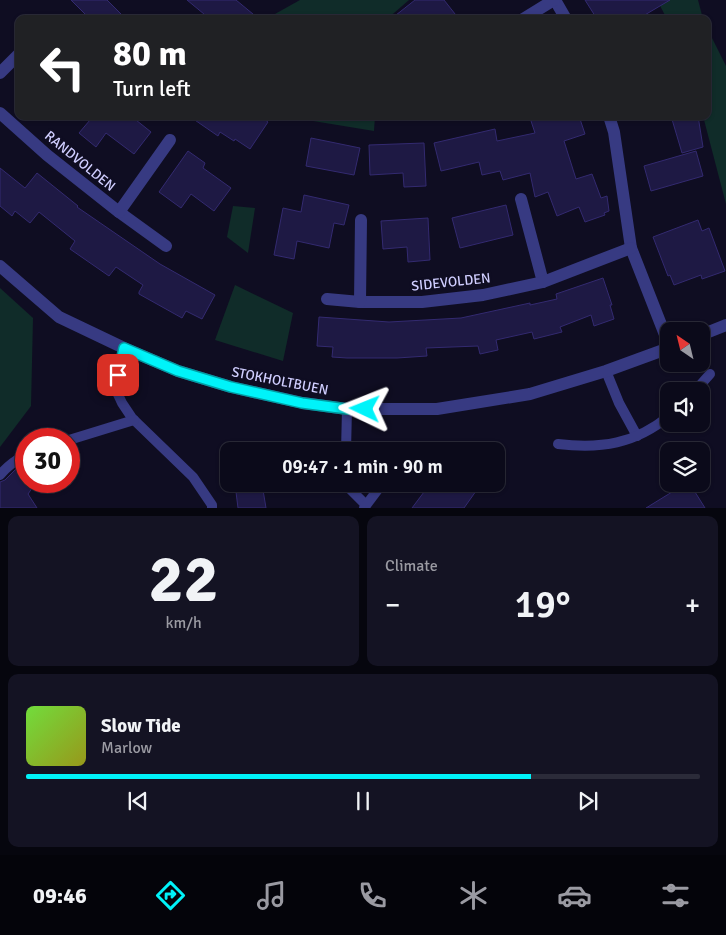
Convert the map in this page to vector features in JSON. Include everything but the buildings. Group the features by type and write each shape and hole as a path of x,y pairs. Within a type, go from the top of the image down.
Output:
{"street":[{"path":"530,15 554,0 563,15"},
{"path":"0,73 15,58"},
{"name":"RANDVOLDEN","path":"0,113 47,155 119,212 166,246"},
{"path":"610,120 614,132 631,248 660,323"},
{"name":"RANDVOLDEN","path":"119,212 170,140"},
{"path":"521,199 543,282"},
{"path":"360,302 361,220"},
{"name":"SIDEVOLDEN","path":"327,299 360,302 422,302 483,295 543,282 631,248"},
{"name":"STOKHOLTBUEN","path":"0,266 59,317 178,371 231,387 302,403 347,409 437,409 530,394 606,371 660,350"},
{"path":"710,331 726,325"}],"lane":[{"path":"124,348 115,388 122,403 134,420 193,477 212,505 212,508"},
{"path":"606,371 619,403 638,436"},
{"path":"703,382 710,374"},
{"path":"346,442 347,409"},
{"path":"80,437 134,420"},
{"path":"558,444 598,446 618,442 638,436 660,423"},
{"path":"0,475 15,461"},
{"path":"353,492 365,506 376,492"}],"green space":[{"path":"300,0 409,0 392,15 273,15"},
{"path":"657,0 698,0 702,15 665,15"},
{"path":"711,36 726,66 726,204 704,120 711,120"},
{"path":"307,120 375,120 374,131"},
{"path":"233,206 255,208 248,253 227,237"},
{"path":"235,285 293,313 283,361 215,340"},
{"path":"0,288 33,318 31,406 0,447"}],"route":[{"path":"118,375 124,348 178,371 231,387 302,403 347,409 365,409"}]}
